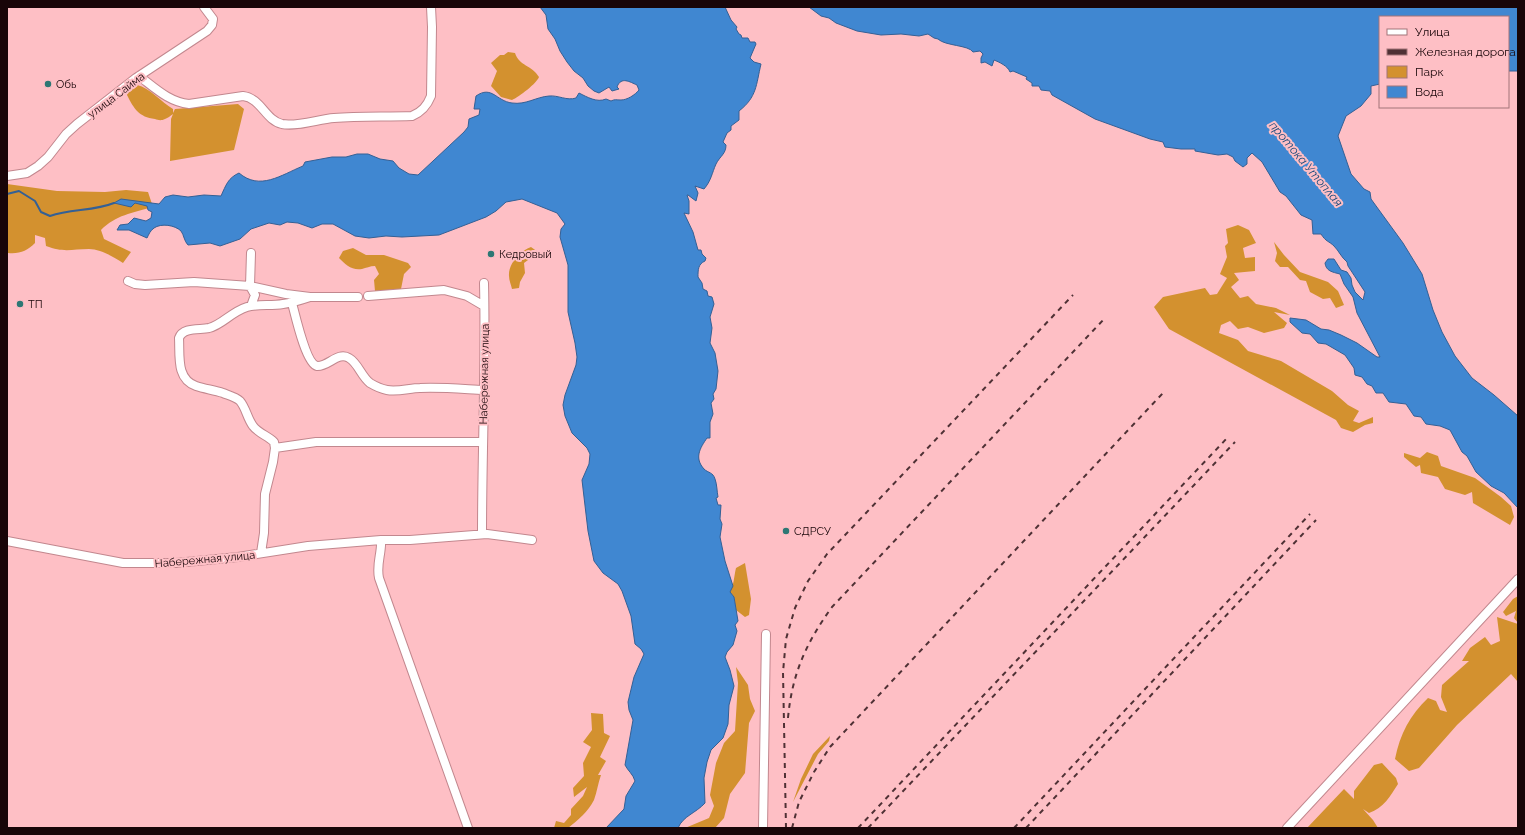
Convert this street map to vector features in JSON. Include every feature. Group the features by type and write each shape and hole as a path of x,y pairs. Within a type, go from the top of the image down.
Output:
{"street":[{"name":"улица Сайма","path":"7,176 20,175 38,166 48,157 66,134 139,76 210,28 213,23 213,19 204,7"},
{"path":"139,76 172,101 181,104 243,96 249,97 253,99 272,120 285,125 333,118 412,116 421,112 431,96 431,7"},
{"path":"251,253 250,286 255,295 251,306"},
{"path":"128,281 145,285 194,282 250,286 286,294 310,297 358,297"},
{"name":"Набережная улица","path":"482,534 484,283"},
{"path":"368,296 426,290 444,290 467,296 484,306"},
{"path":"261,553 264,533 265,494 270,480 275,448 274,442 252,425 244,407 239,401 215,390 192,384 187,381 180,366 179,338 180,334 185,331 213,326 237,311 251,306 292,303 310,297"},
{"path":"292,303 310,361 315,365 322,366 338,358 346,356 350,358 364,377 371,383 386,390 422,388 484,390"},
{"path":"275,448 316,442 482,442"},
{"name":"Набережная улица","path":"7,542 124,563 176,564 308,546 381,540 410,540 482,534 532,540"},
{"path":"381,540 381,550 377,569 379,578 468,828"},
{"path":"1287,828 1518,579"},
{"path":"763,828 766,634"}],"green space":[{"path":"508,52 515,53 519,61 533,70 539,77 538,80 527,90 512,100 501,97 491,86 497,71 491,63 500,55 504,55"},
{"path":"137,85 151,92 173,109 173,113 175,109 238,104 244,109 234,150 170,161 171,119 173,114 164,120 161,120 149,118 138,112 127,95 129,90"},
{"path":"7,184 57,191 105,192 126,190 148,192 153,207 131,213 112,221 101,230 104,239 131,252 123,263 98,250 63,250 52,248 46,246 45,238 35,235 35,243 29,248 16,253 8,253"},
{"path":"1238,225 1249,230 1256,243 1243,248 1245,258 1255,257 1255,271 1234,273 1239,280 1231,287 1240,298 1248,296 1256,304 1276,308 1290,315 1274,312 1287,323 1284,328 1264,333 1248,327 1238,329 1230,321 1221,325 1219,333 1238,340 1248,351 1281,361 1332,391 1348,405 1359,411 1353,421 1359,423 1373,417 1373,423 1365,425 1353,432 1341,428 1336,420 1169,329 1154,307 1163,297 1205,288 1210,295 1217,294 1227,278 1220,274 1227,257 1225,246 1228,243 1226,229"},
{"path":"1274,242 1300,272 1328,282 1338,291 1344,305 1336,308 1330,298 1323,299 1310,292 1306,281 1300,280 1288,267 1280,267 1275,261 1277,253"},
{"path":"531,247 542,255 532,257 524,263 525,273 520,282 519,288 512,289 509,278 510,267 519,255"},
{"path":"353,248 366,255 384,255 408,263 411,267 404,274 401,289 375,291 374,280 379,274 375,266 355,269 346,265 339,258 343,251"},
{"path":"1427,452 1438,456 1441,466 1475,478 1501,497 1511,506 1514,517 1510,525 1473,503 1472,492 1465,495 1445,489 1438,477 1421,473 1420,465 1416,467 1404,457 1404,453 1420,458"},
{"path":"745,563 751,599 749,615 745,617 736,610 734,597 730,592 736,568"},
{"path":"1518,596 1518,623 1514,618 1516,611 1506,616 1503,612 1513,599"},
{"path":"1497,617 1518,624 1518,682 1511,674 1457,725 1419,768 1409,771 1395,759 1403,733 1411,718 1428,698 1436,701 1440,710 1447,712 1441,697 1442,685 1469,661 1462,661 1470,648 1485,637 1491,645 1500,641"},
{"path":"736,667 748,685 750,699 755,711 749,723 745,773 730,794 724,818 715,828 685,828 709,818 714,806 710,795 716,763 724,743 735,731 738,683"},
{"path":"591,713 603,714 604,733 610,736 600,757 606,761 598,775 601,775 595,797 586,812 568,828 554,828 556,821 564,823 571,815 571,809 583,796 587,787 574,797 573,788 584,776 583,763 591,747 583,742 592,730"},
{"path":"830,736 829,741 818,754 793,802 801,779 813,754"},
{"path":"1382,763 1396,778 1398,784 1383,805 1379,808 1369,813 1363,809 1378,828 1307,828 1344,789 1354,799 1354,791 1374,765"}],"water":[{"path":"540,7 725,7 742,38 748,38 750,42 755,42 756,44 750,58 754,62 761,64 753,96 739,111 739,120 731,126 731,130 727,133 723,142 726,145 724,153 716,164 710,180 704,189 695,186 698,193 696,201 687,195 689,201 689,214 684,213 693,232 698,250 701,250 702,254 706,258 699,268 698,277 702,283 703,289 707,291 708,296 712,297 714,304 710,317 712,328 710,343 715,353 718,371 716,389 713,394 714,399 711,403 713,414 710,422 710,438 707,438 702,446 699,453 699,461 704,469 713,475 716,481 718,497 716,498 718,505 721,505 720,519 722,524 720,537 725,561 733,586 730,592 734,597 738,621 735,625 737,631 733,645 725,657 734,686 729,705 728,724 723,738 711,750 707,762 704,778 705,803 686,817 678,828 606,828 624,809 626,796 635,781 625,765 633,720 628,702 634,677 644,654 635,644 631,616 622,591 618,584 603,573 594,561 588,531 582,480 589,464 590,454 587,448 572,433 565,416 563,405 565,395 576,365 577,357 568,312 568,265 560,237 561,229 565,224 557,213 522,199 506,202 486,217 439,235 402,237 386,236 369,238 355,236 333,224 322,224 312,228 298,223 287,222 280,225 269,223 251,229 240,239 220,246 210,243 188,245 181,231 168,225 157,226 151,231 147,238 129,230 117,230 120,225 128,224 134,218 146,221 151,218 152,212 148,210 147,206 135,203 131,207 114,203 121,199 159,204 165,197 173,195 188,197 204,195 221,196 226,185 235,175 239,173 255,181 271,180 303,166 305,162 332,157 368,154 380,159 393,161 399,168 409,174 418,175 464,132 468,127 469,119 479,115 480,109 474,109 476,96 481,93 490,93 507,102 517,103 549,96 573,99 576,98 579,93 596,100 623,100 631,97 639,90 637,85 629,81 621,82 617,87 619,89 612,91 609,87 599,93 588,86 583,78 574,71 560,51 555,39 548,29 546,15"},
{"name":"протока Утоплая","path":"809,7 1518,7 1518,71 1509,71 1509,16 1379,16 1379,84 1371,86 1371,94 1361,106 1346,116 1338,136 1351,174 1364,189 1370,192 1371,199 1403,243 1422,274 1433,310 1442,332 1455,356 1472,378 1518,416 1518,508 1504,493 1491,486 1476,472 1467,456 1462,452 1450,430 1440,426 1426,424 1421,417 1414,416 1406,404 1389,402 1383,393 1376,393 1372,386 1367,384 1362,377 1355,375 1354,368 1345,355 1326,344 1318,343 1310,334 1302,333 1290,322 1290,318 1306,320 1321,329 1329,330 1357,343 1377,357 1380,357 1357,313 1353,297 1344,284 1340,274 1332,272 1328,269 1325,263 1328,259 1334,259 1341,270 1347,272 1351,278 1355,292 1363,300 1365,292 1348,266 1347,262 1334,246 1321,234 1313,234 1312,220 1301,215 1286,196 1280,192 1262,162 1252,153 1247,158 1247,164 1243,167 1235,161 1233,157 1227,154 1218,155 1195,151 1195,149 1165,147 1163,142 1150,139 1095,119 1052,95 1050,91 1041,90 1039,86 1032,86 1032,83 1026,79 1027,77 1013,71 1010,72 1005,66 994,60 992,66 985,62 981,63 983,54 980,51 973,52 967,48 941,41 928,34 919,36 901,34 881,35 857,31 836,23 829,18 821,16"}],"waterway":[{"path":"7,194 19,191 35,201 41,212 50,216 106,206 114,203"}],"railway":[{"path":"786,828 783,672 786,639 795,608 808,581 827,554 1073,295"},
{"path":"788,718 793,687 802,660 815,633 832,607 1106,317"},
{"path":"792,828 799,802 814,772 830,747 1163,393"},
{"path":"858,828 1229,436"},
{"path":"868,828 1235,442"},
{"path":"1014,828 1310,514"},
{"path":"1026,828 1316,520"}],"place":[{"name":"Обь","path":"48,84"},
{"name":"Кедровый","path":"491,254"},
{"name":"ТП","path":"20,304"},
{"name":"СДРСУ","path":"786,531"}]}
